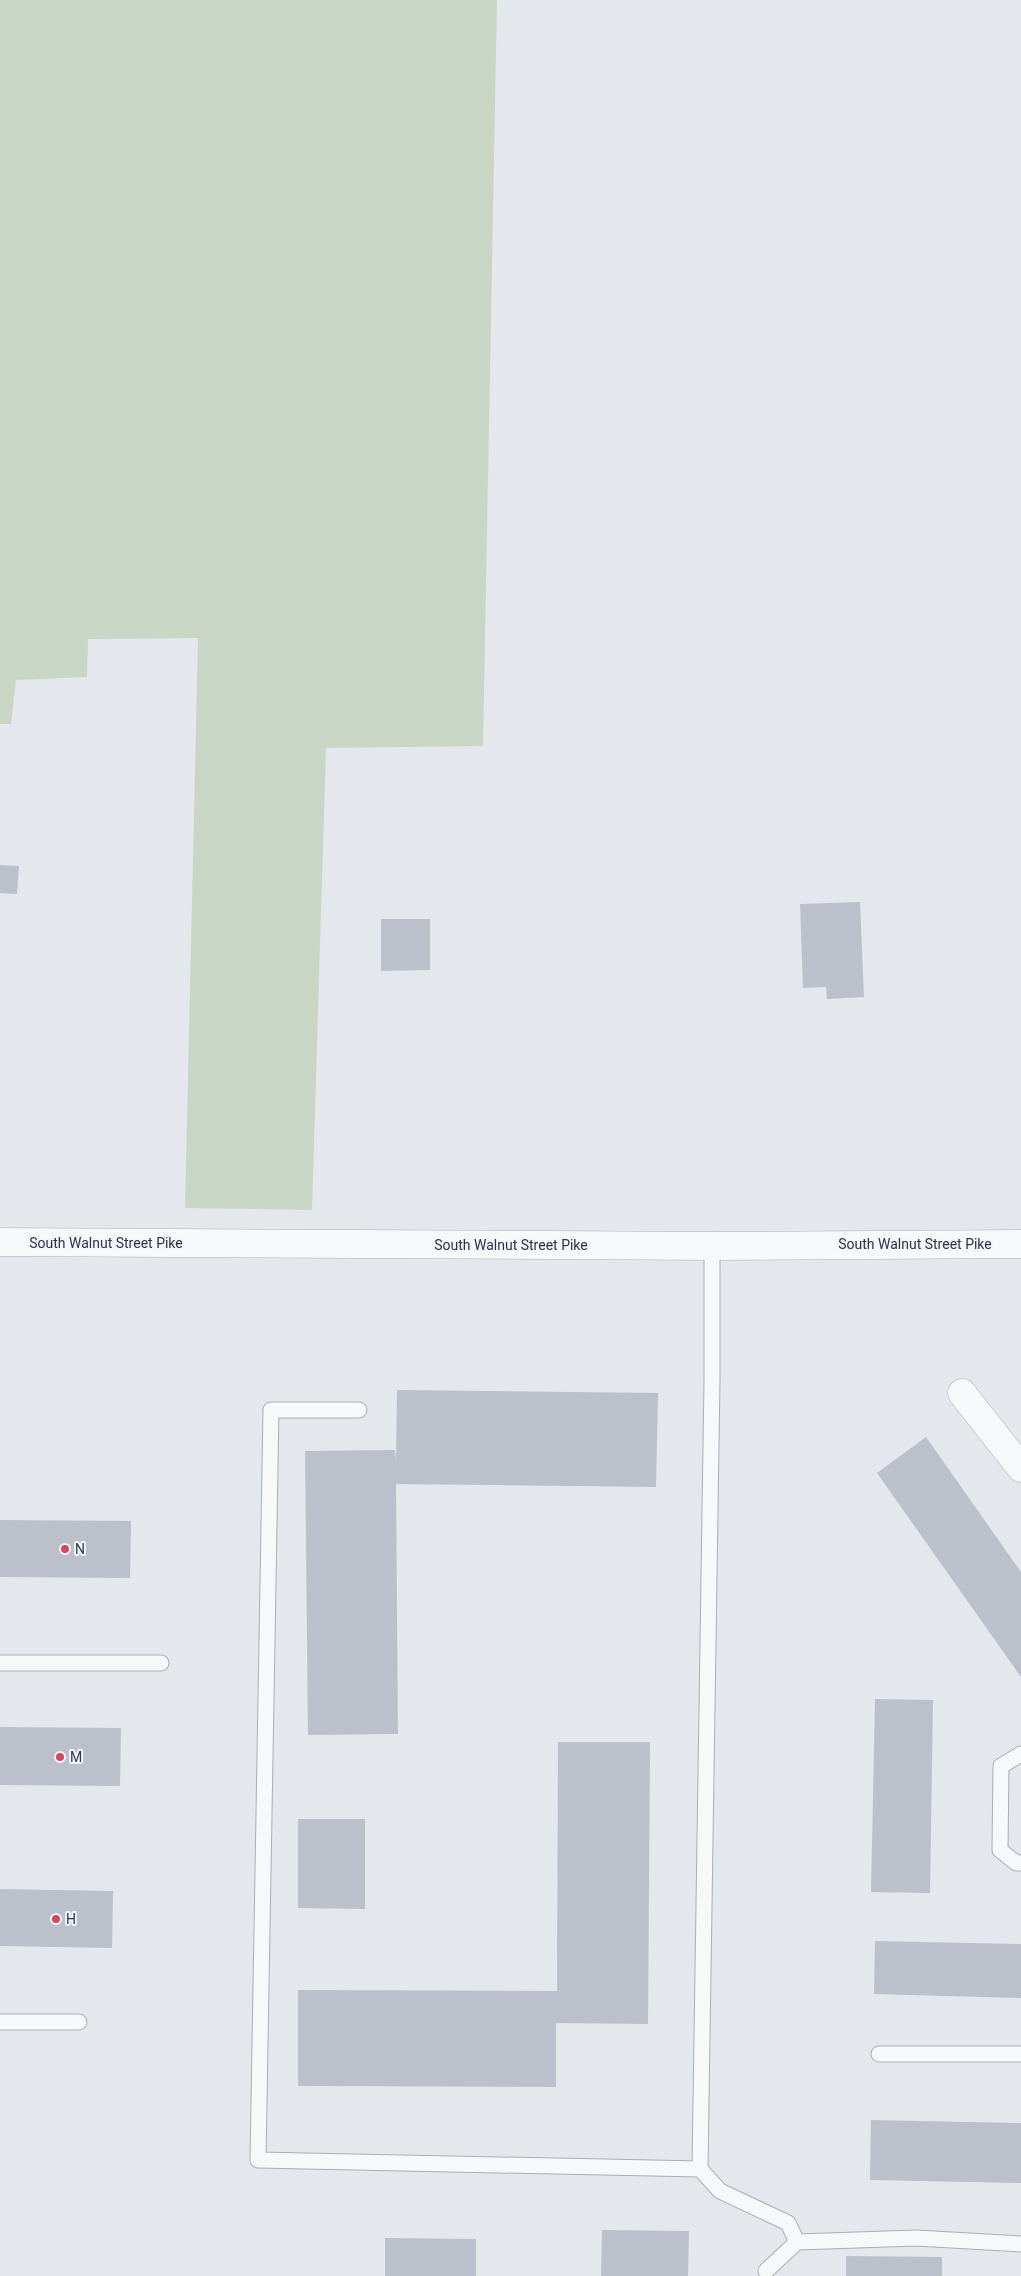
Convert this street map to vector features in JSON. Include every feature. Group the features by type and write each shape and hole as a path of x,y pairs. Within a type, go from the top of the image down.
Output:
{"street":[{"name":"South Walnut Street Pike","path":"0,1242 712,1246 1021,1244"},
{"path":"962,1393 1021,1468"}],"lane":[{"path":"712,1246 712,1380 700,2169 720,2191 788,2224 797,2242"},
{"path":"359,1410 271,1410 258,2160 700,2169"},
{"path":"0,1662 161,1663"},
{"path":"1021,1754 1001,1766 1000,1850 1016,1863 1021,1863"},
{"path":"0,2022 79,2022"},
{"path":"879,2054 1021,2054"},
{"path":"766,2271 797,2242 916,2238 1021,2244"}],"green space":[{"path":"0,0 497,0 483,746 326,748 312,1210 185,1208 198,638 88,639 87,677 16,680 11,724 0,724"}],"building":[{"path":"0,865 19,866 17,894 0,893"},
{"path":"860,902 864,997 827,999 826,987 803,988 800,904"},
{"path":"381,919 430,919 430,970 381,971"},
{"path":"397,1390 658,1393 656,1487 396,1484 398,1734 308,1735 305,1451 395,1450 396,1462"},
{"path":"926,1437 1021,1572 1021,1677 877,1473"},
{"name":"N","path":"0,1520 131,1521 130,1578 0,1577"},
{"path":"875,1699 933,1700 930,1893 871,1892"},
{"name":"M","path":"0,1727 121,1728 120,1786 0,1785"},
{"path":"558,1742 650,1742 648,2024 556,2023 556,2087 298,2086 298,1990 557,1991"},
{"path":"298,1819 365,1819 365,1909 298,1908"},
{"name":"H","path":"0,1889 113,1891 112,1948 0,1946"},
{"path":"875,1941 1021,1944 1021,1998 874,1994"},
{"path":"871,2120 1021,2123 1021,2183 870,2180"},
{"path":"602,2230 689,2231 688,2276 601,2276"},
{"path":"385,2238 476,2239 476,2276 385,2276"},
{"path":"846,2256 942,2257 942,2276 846,2276"}],"place":[{"name":"N","path":"65,1549"},
{"name":"M","path":"60,1757"},
{"name":"H","path":"56,1919"}]}
